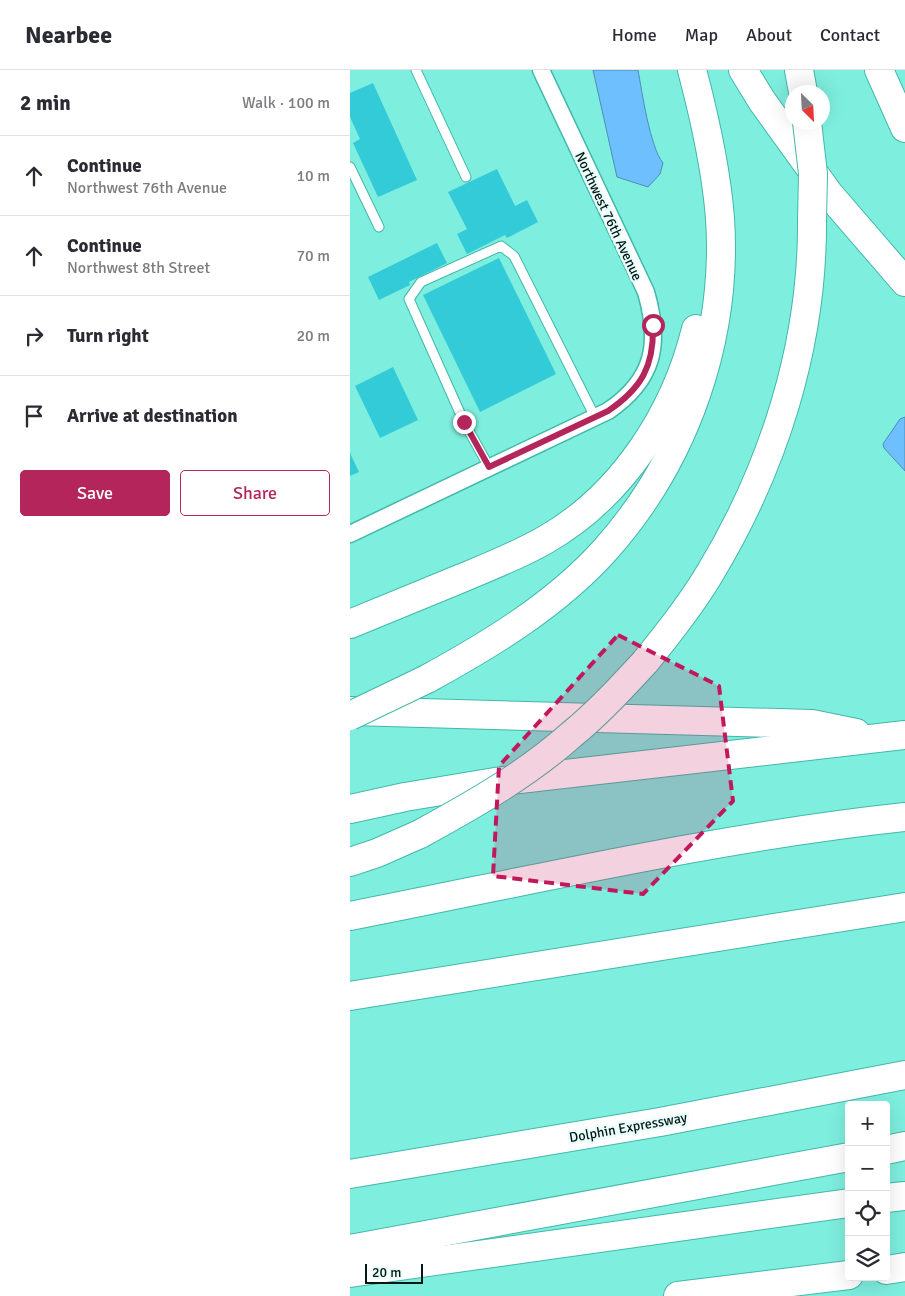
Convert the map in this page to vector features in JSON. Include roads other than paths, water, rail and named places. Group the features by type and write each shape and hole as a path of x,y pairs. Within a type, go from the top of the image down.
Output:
{"highway":[{"path":"350,716 427,679 465,658 496,639 554,598 606,550 650,492 667,462 696,396 714,326 719,291 720,252 717,187 702,108 692,70"},
{"path":"743,70 762,101 829,194 905,282"},
{"path":"799,70 802,85"},
{"path":"879,70 905,128"},
{"path":"350,862 377,853 420,834 471,807 524,772 572,735 645,662 669,633 710,574 744,512 772,447 791,381 806,313 812,243 813,174 808,130"},
{"path":"350,624 513,557 547,539 590,508 607,491 630,467 674,394 692,346 698,320 720,252"},
{"path":"350,711 812,724 877,738"},
{"path":"350,809 404,797 495,782 905,735"},
{"path":"350,916 710,845 831,825 905,817"},
{"path":"350,996 905,907"},
{"name":"Dolphin Expressway","path":"350,1174 660,1122 905,1075"},
{"path":"890,1149 905,1146"},
{"path":"350,1248 845,1158"},
{"path":"890,1198 905,1196"},
{"path":"350,1273 845,1204"},
{"path":"890,1269 905,1267"},
{"path":"678,1296 845,1275"}],"street":[{"name":"Northwest 76th Avenue","path":"541,70 646,292 653,325 653,345 648,367 638,384 626,399 595,417"},
{"path":"350,534 595,417"}],"lane":[{"path":"416,70 466,177"},
{"path":"350,167 379,227"},
{"path":"489,467 464,422 409,299 422,282 501,246 514,256 595,417"}],"water":[{"path":"593,70 638,70 650,132 658,155 663,163 660,174 648,187 617,177"},
{"path":"905,417 905,471 884,448 883,444 900,419"}]}
